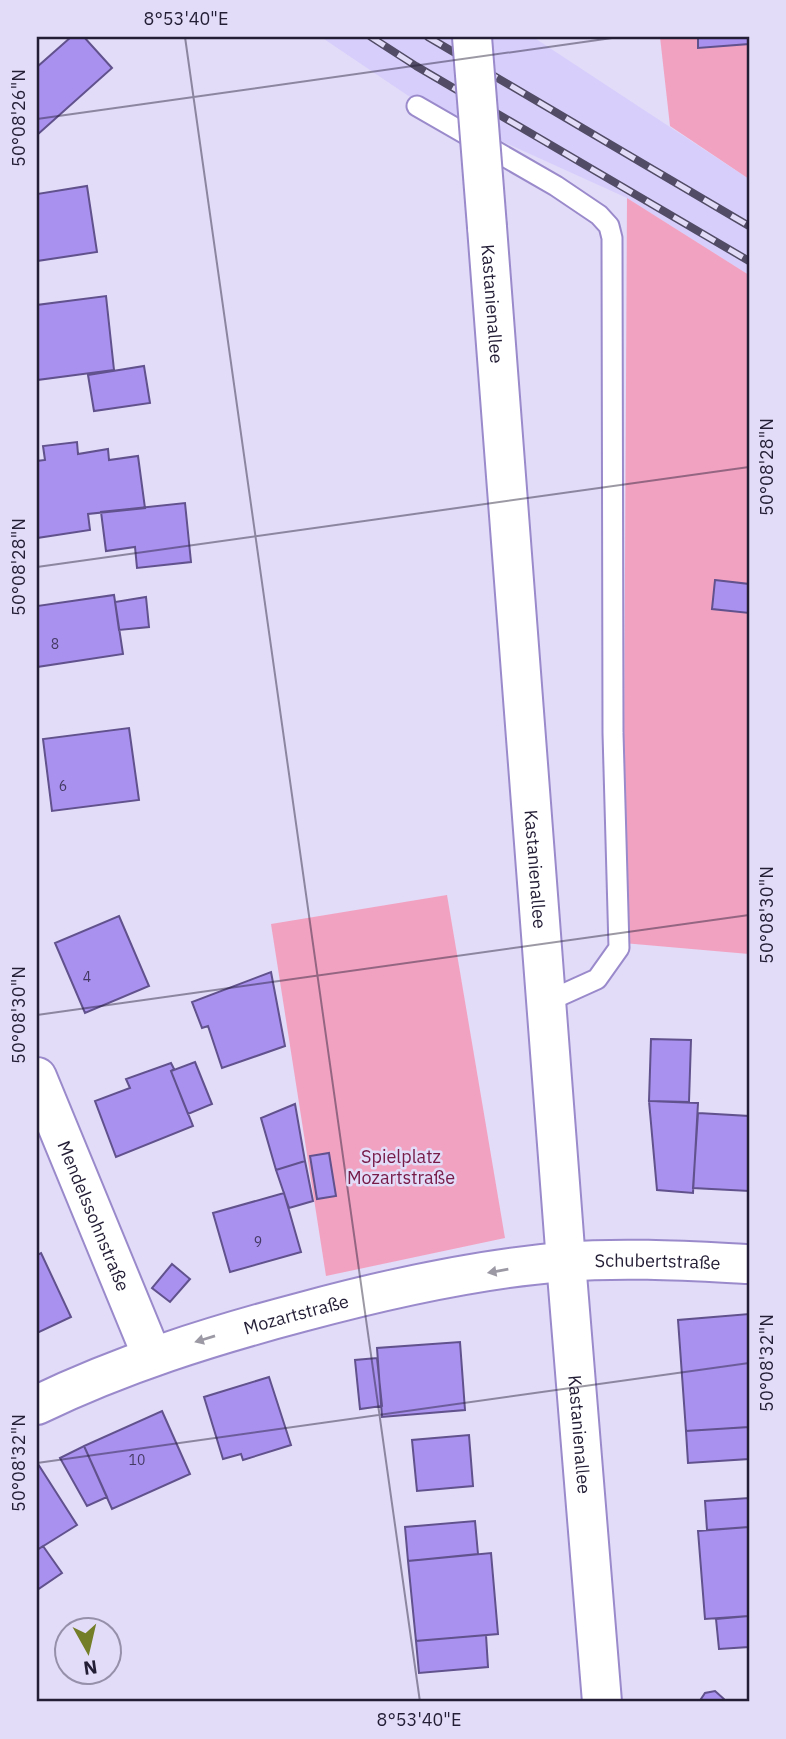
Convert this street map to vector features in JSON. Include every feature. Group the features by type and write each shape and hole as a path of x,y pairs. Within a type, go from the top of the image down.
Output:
{"street":[{"name":"Kastanienallee","path":"472,37 602,1702"},
{"name":"Mendelssohnstraße","path":"37,1077 152,1356"},
{"name":"Schubertstraße","path":"566,1262 669,1260 749,1264"},
{"name":"Mozartstraße","path":"37,1405 85,1382 152,1356 243,1328 387,1290 524,1266 566,1262"}],"lane":[{"path":"417,106 556,186 598,215 609,226 612,238 613,720 619,948 597,979 546,1002"}],"shaded area":[{"path":"321,37 533,37 749,179 749,275 627,198 422,105"}],"green space":[{"path":"660,37 749,37 749,179 670,126"},
{"path":"627,198 749,275 749,954 623,943"},
{"name":"Spielplatz Mozartstraße","path":"447,895 505,1238 326,1276 271,924"}],"building":[{"path":"71,37 84,37 112,68 37,135 37,67"},
{"path":"698,37 749,37 749,44 698,48"},
{"path":"87,186 97,252 37,261 37,194"},
{"path":"106,296 114,370 37,380 37,305"},
{"path":"144,366 150,403 94,411 88,375"},
{"path":"77,442 78,454 108,449 109,460 138,456 145,508 88,514 90,530 37,538 37,461 45,460 43,446"},
{"path":"185,503 191,562 137,568 135,547 106,551 101,512"},
{"path":"715,580 749,584 749,613 712,609"},
{"path":"114,595 123,654 37,667 37,606"},
{"path":"146,597 149,627 119,630 115,602"},
{"path":"129,728 139,800 52,811 43,739"},
{"path":"119,916 149,986 85,1013 55,943"},
{"path":"271,972 285,1046 222,1068 208,1026 202,1028 192,1002"},
{"path":"651,1039 691,1040 689,1102 649,1101"},
{"path":"195,1062 212,1104 188,1114 171,1071"},
{"path":"171,1063 174,1069 171,1071 193,1126 116,1157 95,1101 130,1088 126,1079"},
{"path":"649,1101 698,1103 693,1193 657,1190"},
{"path":"295,1104 305,1161 276,1170 261,1118"},
{"path":"698,1113 749,1116 749,1191 693,1188"},
{"path":"329,1153 336,1196 317,1199 310,1156"},
{"path":"305,1161 313,1201 289,1208 276,1170"},
{"path":"284,1193 301,1252 230,1272 213,1213"},
{"path":"41,1253 71,1317 37,1333 37,1255"},
{"path":"172,1264 190,1279 170,1302 152,1288"},
{"path":"749,1314 749,1427 686,1431 678,1320"},
{"path":"460,1342 465,1410 382,1417 377,1348"},
{"path":"377,1358 382,1406 360,1409 355,1360"},
{"path":"269,1377 291,1445 243,1460 241,1454 223,1459 204,1397"},
{"path":"162,1411 190,1474 112,1509 84,1446"},
{"path":"749,1427 749,1459 688,1463 686,1431"},
{"path":"469,1435 473,1486 417,1491 412,1440"},
{"path":"84,1446 107,1497 87,1506 60,1458"},
{"path":"37,1465 77,1525 37,1550"},
{"path":"749,1498 749,1527 707,1530 705,1501"},
{"path":"475,1521 478,1554 408,1561 405,1527"},
{"path":"749,1527 749,1616 705,1619 698,1531"},
{"path":"43,1546 62,1573 37,1590 37,1550"},
{"path":"491,1553 498,1634 416,1641 408,1561"},
{"path":"749,1616 749,1647 719,1649 716,1619"},
{"path":"486,1635 488,1667 419,1673 416,1641"},
{"path":"715,1691 725,1702 699,1702 705,1693"}],"railway":[{"path":"371,37 749,261"},
{"path":"428,37 749,226"}]}
